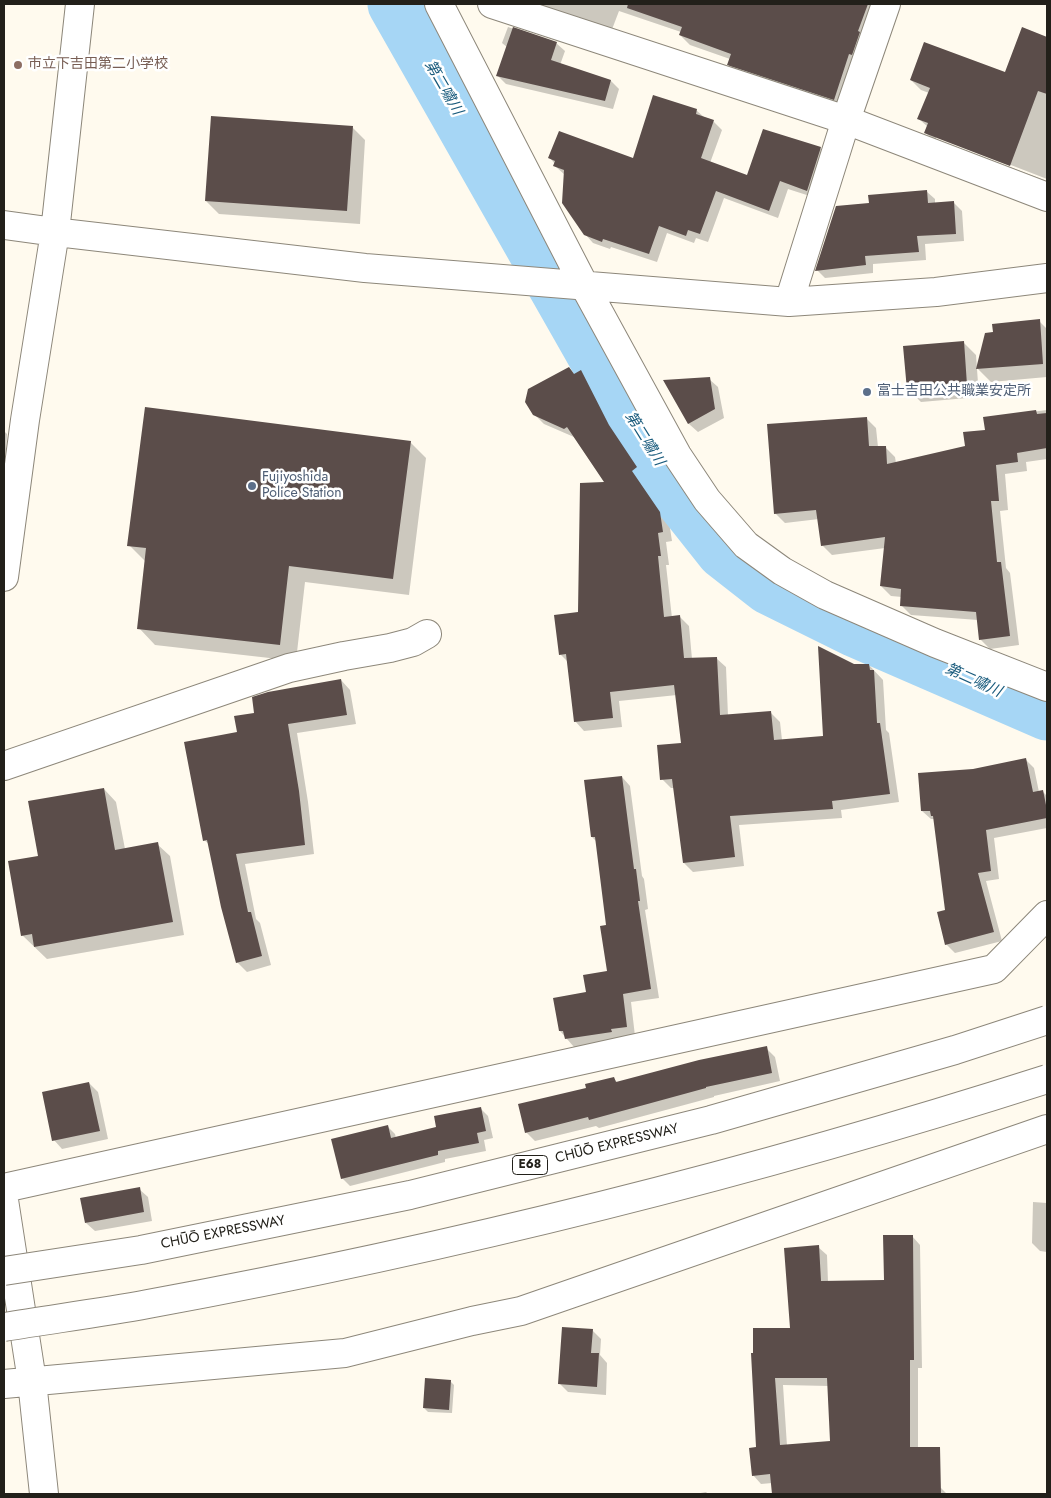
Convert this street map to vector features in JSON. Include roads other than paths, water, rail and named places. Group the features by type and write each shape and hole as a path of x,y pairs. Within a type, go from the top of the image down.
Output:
{"main road":[{"path":"4,577 25,420 55,232 80,4"},
{"path":"438,4 574,284 677,455 707,500 746,545 782,571 825,595 935,643 1047,686"},
{"path":"492,4 846,120 1047,197"},
{"path":"789,302 846,120 886,4"},
{"path":"4,225 365,268 789,302 936,292 1047,278"},
{"path":"4,766 289,668 390,648 413,642 427,634"},
{"path":"4,1188 994,969 1047,915"},
{"name":"CHŪŌ EXPRESSWAY","path":"4,1271 141,1250 419,1193 711,1120 955,1050 1047,1020"},
{"path":"4,1327 146,1305 426,1248 710,1178 1047,1079"},
{"path":"4,1384 345,1353 472,1321 521,1311 1047,1129"},
{"path":"4,1200 32,1381 44,1494"}],"waterway":[{"name":"第二嘯川","path":"395,4 627,412 677,493 723,551 769,587 856,630 1047,713"}],"place":[{"name":"市立下吉田第二小学校","path":"18,65"},
{"name":"富士吉田公共職業安定所","path":"867,392"},
{"name":"Fujiyoshida Police Station","path":"252,486"}]}
